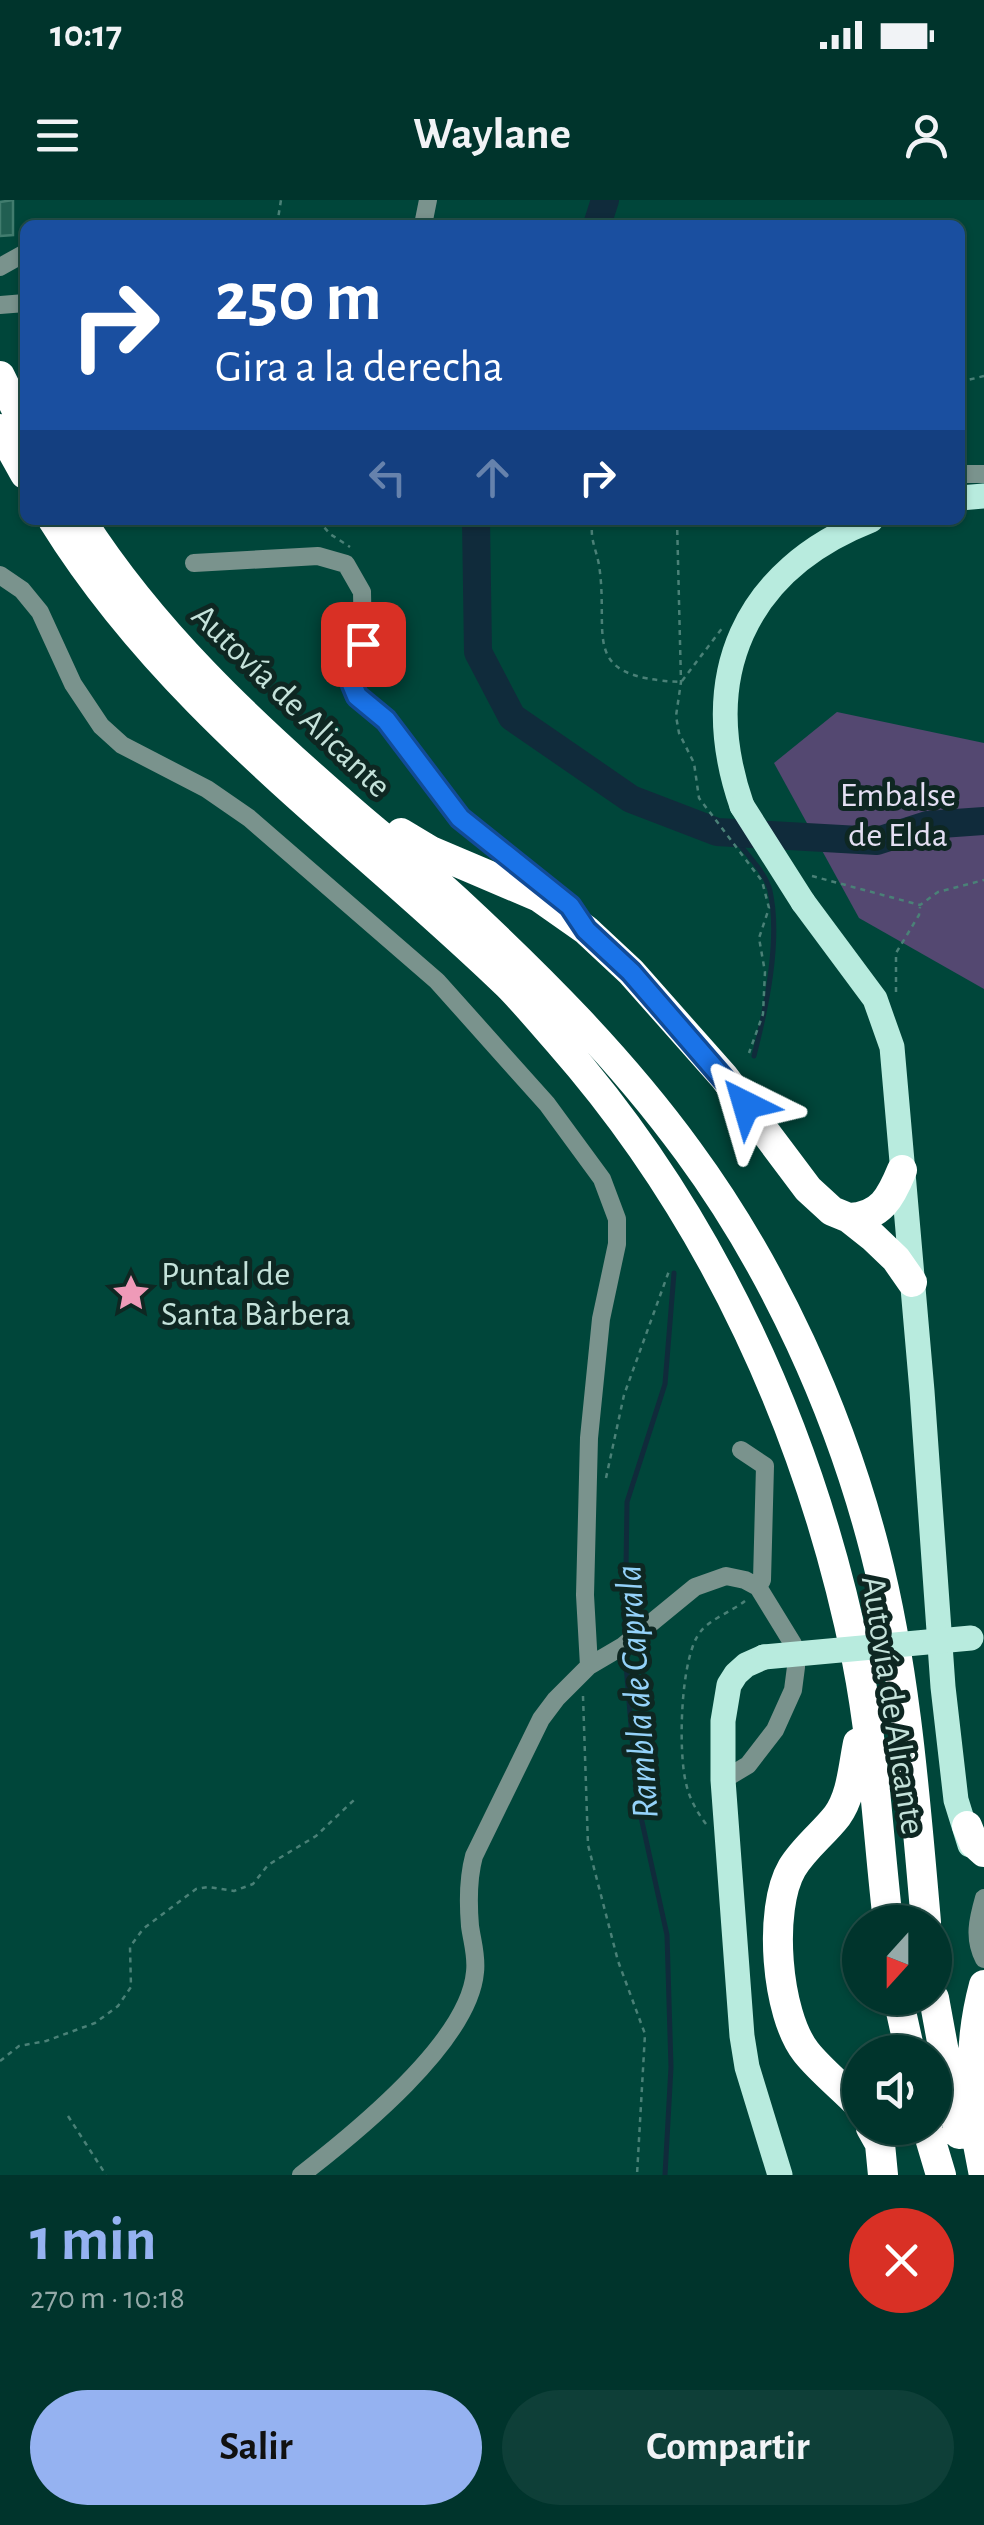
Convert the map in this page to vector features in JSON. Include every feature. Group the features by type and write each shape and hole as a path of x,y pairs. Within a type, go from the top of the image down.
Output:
{"highway":[{"path":"0,376 20,417"},
{"path":"0,429 20,465"},
{"name":"Autovía de Alicante","path":"56,525 111,603 208,715 512,988 588,1075 667,1184 743,1318 786,1415 828,1538 858,1664 886,1905"},
{"name":"Autovía de Alicante","path":"85,525 129,588 194,664 258,728 453,897 580,1021 688,1151 727,1208 776,1295 823,1396 874,1550 899,1664 924,1905"},
{"path":"322,785 359,800 430,852 481,855 586,930 631,972 724,1077 808,1190 896,1258 912,1282"},
{"path":"849,1218 861,1218 882,1208 902,1170"},
{"path":"842,2088 806,2052 786,2011 780,1970 780,1900 791,1870 838,1814 850,1786 864,1716"},
{"path":"970,1826 974,1843 984,1858"},
{"path":"984,1985 977,2012 971,2076 976,2138 984,2175"},
{"path":"937,2015 970,2175"},
{"path":"880,2145 883,2175"},
{"path":"932,2145 941,2175"}],"main road":[{"path":"860,525 792,563 738,622 728,684 727,753 742,806 802,902 875,999 892,1048 943,1687 970,1826"},
{"path":"780,2175 747,2067 738,1989 723,1780 723,1721 729,1685 746,1665 764,1657 978,1638"}],"street":[{"path":"194,564 318,556 346,564 362,592 363,644 352,684 357,696 386,720 481,855"},
{"path":"0,575 22,590 40,612 74,684 101,726 122,744 207,789 249,818 424,969 547,1104 602,1179 616,1219 617,1244 601,1320 589,1438 586,1670"},
{"path":"742,1450 765,1466 762,1580 758,1588"},
{"path":"301,2175 403,2089 434,2052 464,2006 476,1974 469,1896 474,1856 542,1719 586,1670 623,1646 696,1587 726,1576 758,1588 793,1644 796,1667 793,1690 765,1745 737,1774 723,1780"},
{"path":"984,1898 977,1921 977,1938 984,1959"}],"path":[{"path":"322,525 352,549 352,560 346,564"},
{"path":"592,525 590,534 599,565 603,646 616,666 632,677 681,682"},
{"path":"676,525 679,733 694,763 699,798 762,881 768,908 758,938 765,972 763,1014 749,1054"},
{"path":"681,682 738,622"},
{"path":"803,874 920,906"},
{"path":"762,881 776,878"},
{"path":"887,1031 897,1003 893,970 896,953 919,915 920,906 938,892 984,880"},
{"path":"604,1486 624,1394 669,1271"},
{"path":"728,1848 703,1821 684,1779 683,1687 692,1645 702,1628 728,1614 758,1588"},
{"path":"586,1670 588,1846 618,1961 645,2034 637,2175"},
{"path":"0,2061 20,2046 95,2023 118,2006 131,1987 130,1946 143,1929 196,1889 208,1886 234,1891 253,1884 268,1865 316,1836 355,1799"},
{"path":"68,2116 106,2175"}],"green space":[{"name":"Embalse de Elda","path":"837,712 984,743 984,989 859,918 774,763"}],"building":[{"path":"13,200 13,235 0,236 0,202"}],"waterway":[{"path":"599,220 605,200"},
{"path":"476,525 478,652 512,717 631,799 717,832 877,841 927,825 984,821"},
{"name":"Rambla de Caprala","path":"730,833 764,876 773,910 771,974 754,1056"},
{"name":"Rambla de Caprala","path":"625,1636 627,1502 665,1384 674,1273"},
{"name":"Rambla de Caprala","path":"625,1652 637,1799 667,1935 671,2067 665,2175"}],"place":[{"name":"Puntal de Santa Bàrbera","path":"131,1293"}],"route":[{"path":"363,644 352,684 357,696 386,720 472,830 570,906 586,930 631,972 746,1105"}]}
